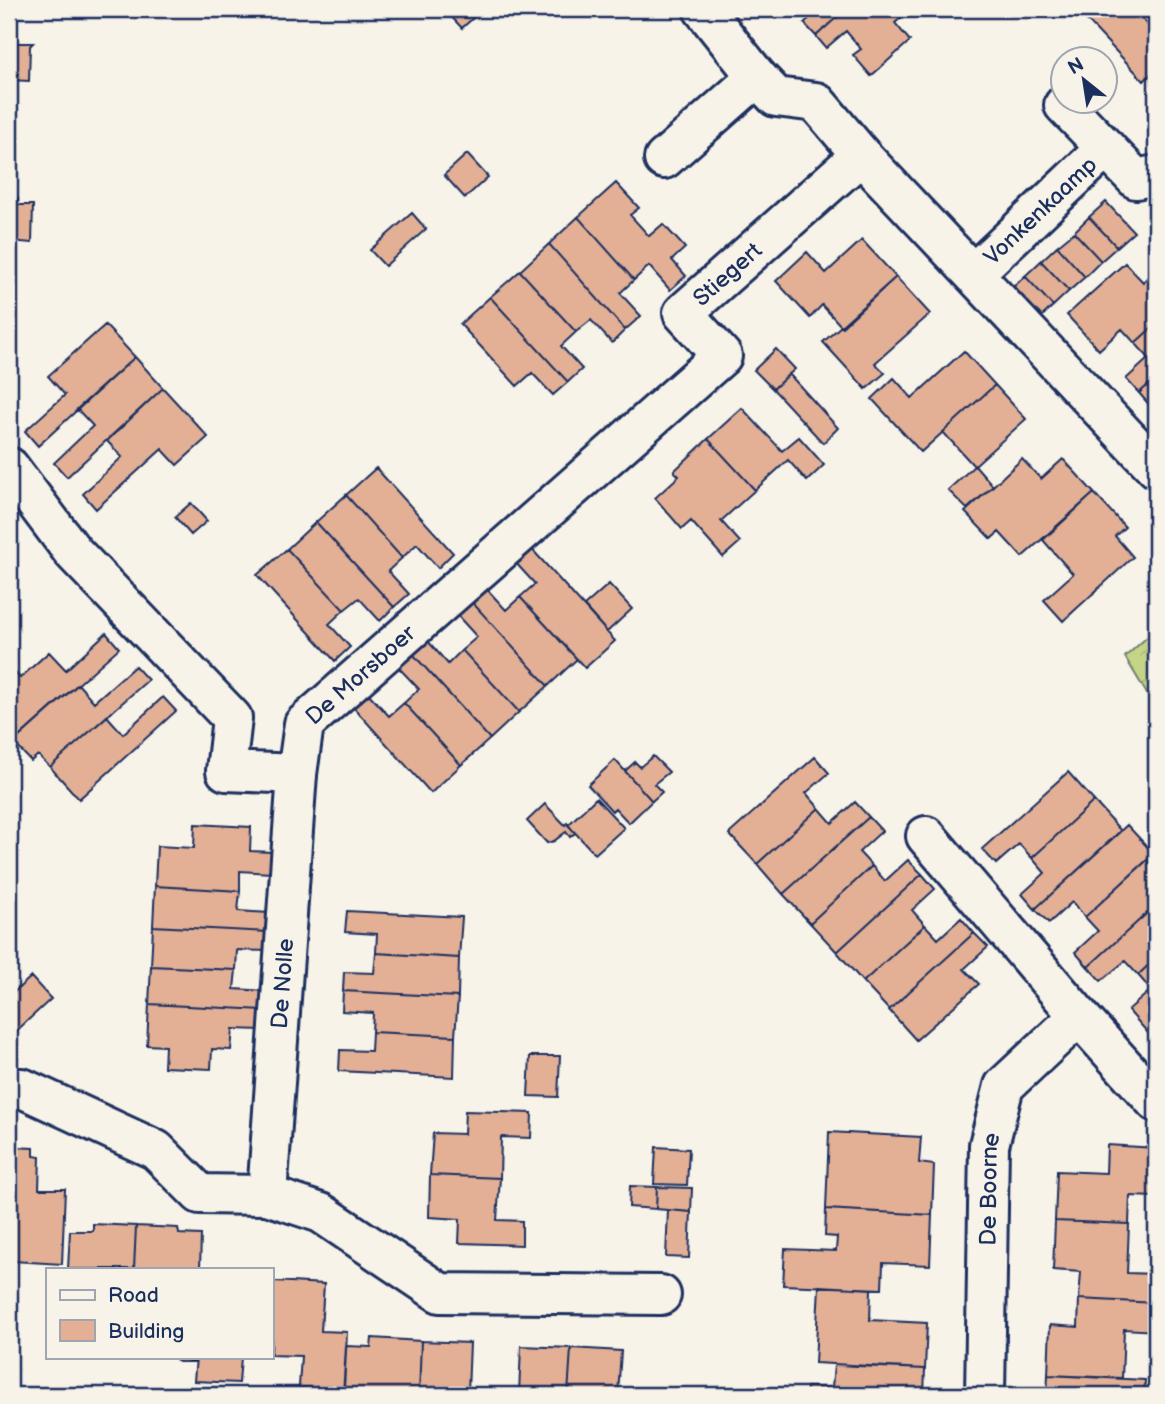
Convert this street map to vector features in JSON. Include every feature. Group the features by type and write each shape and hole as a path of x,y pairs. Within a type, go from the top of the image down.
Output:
{"street":[{"path":"703,9 776,97 816,102 861,155 1156,468"},
{"path":"664,159 757,77"},
{"name":"Vonkenkaamp","path":"1075,116 1136,179 1156,175"},
{"name":"Vonkenkaamp","path":"974,273 1106,148"},
{"name":"Stiegert","path":"582,482 722,356 683,313 861,155"},
{"path":"9,467 73,552 232,718 226,771 297,774"},
{"name":"De Morsboer","path":"297,774 304,724 582,482"},
{"name":"De Nolle","path":"267,1195 297,774"},
{"path":"926,836 1156,1102"},
{"name":"De Boorne","path":"985,1395 989,1145 1004,1087 1079,1016"},
{"path":"9,1088 22,1088 156,1150 200,1194 267,1195 321,1213 440,1293 661,1295"}],"green space":[{"path":"1156,629 1156,709 1125,657"}],"building":[{"path":"9,9 15,9 14,43 9,43"},
{"path":"444,9 483,9 462,28"},
{"path":"820,9 846,9 816,36 804,23"},
{"path":"846,9 912,9 895,23 910,41 871,76 853,55 861,49 846,31 826,48 816,36"},
{"path":"1087,9 1133,9 1156,33 1156,69 1144,81 1120,55 1120,46 1111,46 1081,14"},
{"path":"1133,9 1156,9 1156,33"},
{"path":"9,43 33,43 30,46 29,81 9,80"},
{"path":"467,154 488,177 465,198 444,175"},
{"path":"616,183 639,208 630,215 649,236 663,224 685,248 672,260 686,276 670,290 649,266 634,280 578,217"},
{"path":"9,197 18,198 18,205 33,205 32,243 9,241"},
{"path":"1106,202 1134,232 1117,247 1089,217"},
{"path":"412,213 426,229 385,266 370,250"},
{"path":"578,217 634,280 620,293 641,316 625,330 549,244"},
{"path":"1089,217 1117,247 1101,261 1074,232"},
{"path":"1074,232 1101,261 1085,277 1057,246"},
{"path":"862,240 896,277 842,327 822,305 810,318 776,281 807,252 826,273"},
{"path":"9,241 16,242 14,284 9,284"},
{"path":"549,244 625,330 612,343 591,320 576,332 520,271"},
{"path":"1057,246 1085,277 1069,291 1041,261"},
{"path":"1041,261 1069,291 1053,306 1025,276"},
{"path":"1125,263 1143,282 1156,269 1156,324 1135,343 1122,329 1099,350 1067,315"},
{"path":"520,271 576,332 561,346 582,369 568,382 490,297"},
{"path":"1025,276 1053,306 1037,321 1009,291"},
{"path":"896,277 930,314 875,363 885,373 866,389 823,342"},
{"path":"9,284 14,284 12,328 9,328"},
{"path":"490,297 568,382 553,395 532,373 517,386 460,324"},
{"path":"1156,324 1156,378 1139,393 1126,379 1149,358 1135,343"},
{"path":"105,325 135,357 38,446 25,431 65,395 48,376"},
{"path":"776,349 795,369 773,389 754,370"},
{"path":"964,351 995,385 921,452 872,399 894,378 912,398"},
{"path":"135,357 163,388 67,477 54,463 93,426 77,409"},
{"path":"789,374 838,428 823,443 773,389"},
{"path":"1156,378 1156,404 1152,408 1139,393"},
{"path":"995,385 1026,419 975,465 993,486 967,509 948,490 974,466 943,432"},
{"path":"163,388 208,437 177,465 162,449 96,509 83,494 122,457 107,441"},
{"path":"742,408 782,451 799,437 824,465 807,481 788,460 755,490 708,439"},
{"path":"708,439 755,490 721,521 740,542 723,557 691,521 682,529 655,498 679,476 674,471"},
{"path":"1022,459 1041,479 1063,459 1094,493 1022,557 999,532 991,539 965,512"},
{"path":"376,468 453,553 438,568 417,544 402,558 346,495"},
{"path":"1094,493 1125,527 1115,536 1133,557 1063,621 1044,600 1073,574 1043,540"},
{"path":"346,495 402,558 388,571 409,594 394,607 316,522"},
{"path":"191,503 207,521 191,535 175,517"},
{"path":"316,522 394,607 380,621 359,598 344,610 287,549"},
{"path":"530,547 615,641 585,668 520,597 535,584 514,561"},
{"path":"287,549 344,610 329,624 350,647 335,661 257,575"},
{"path":"609,584 632,609 607,632 584,606"},
{"path":"485,587 506,610 520,597 577,659 548,686 471,601"},
{"path":"471,601 548,686 519,712 462,650 477,637 456,614"},
{"path":"106,633 119,648 9,746 9,666 20,678 49,652 66,670"},
{"path":"427,640 448,664 462,650 519,712 490,739 412,653"},
{"path":"412,653 490,739 461,765 404,703 419,689 398,667"},
{"path":"135,666 148,680 50,767 38,755 31,761 13,742 78,684 94,702"},
{"path":"368,693 389,716 404,703 461,765 431,793 353,707"},
{"path":"163,697 176,711 79,799 50,767 107,716 123,734"},
{"path":"653,756 669,772 654,784 662,792 652,801 625,771 635,762 640,767"},
{"path":"815,757 829,773 806,793 819,808 757,864 729,834"},
{"path":"615,760 652,801 629,823 615,808 612,811 588,785"},
{"path":"1068,772 1094,801 1032,858 1019,844 996,864 982,849"},
{"path":"596,798 624,828 595,854 568,825"},
{"path":"1094,801 1121,831 1035,909 1022,894 1045,873 1032,858"},
{"path":"855,802 869,817 783,894 757,864 819,808 832,823"},
{"path":"545,804 575,833 570,837 566,832 547,843 527,821"},
{"path":"869,817 882,831 859,852 872,866 810,923 783,894"},
{"path":"195,824 251,827 250,851 272,852 271,873 240,871 240,891 155,886 157,846 194,848"},
{"path":"1127,825 1154,854 1085,917 1072,902 1049,923 1035,909"},
{"path":"908,860 922,874 837,952 810,923 872,866 885,881"},
{"path":"1147,860 1156,870 1156,905 1088,967 1075,952 1098,931 1085,917"},
{"path":"922,874 935,889 912,910 925,925 863,982 837,952"},
{"path":"155,886 240,891 238,911 269,913 268,932 153,926"},
{"path":"1156,905 1156,958 1138,975 1125,961 1101,981 1088,967"},
{"path":"347,911 462,917 459,958 376,953 377,934 345,932"},
{"path":"961,918 974,933 889,1010 863,982 925,925 938,939"},
{"path":"153,926 268,932 267,951 237,950 236,970 151,966"},
{"path":"974,933 988,947 964,969 979,984 916,1040 889,1010"},
{"path":"376,953 459,958 458,997 343,991 344,972 374,973"},
{"path":"1156,958 1156,1042 1128,1010 1151,990 1138,975"},
{"path":"151,966 236,970 234,989 266,991 265,1010 149,1004"},
{"path":"31,977 51,999 13,1034 9,1029 9,986 14,992"},
{"path":"343,991 458,997 455,1036 372,1032 373,1013 342,1011"},
{"path":"149,1004 265,1010 263,1030 233,1029 231,1050 212,1049 211,1069 164,1067 165,1046 147,1045"},
{"path":"372,1032 455,1036 454,1077 339,1071 340,1050 371,1051"},
{"path":"530,1056 560,1056 558,1097 528,1096"},
{"path":"465,1111 532,1113 531,1138 501,1137 500,1178 430,1175 433,1133 464,1134"},
{"path":"829,1132 921,1137 919,1163 934,1165 932,1215 826,1209"},
{"path":"1107,1145 1156,1148 1156,1197 1130,1196 1129,1224 1055,1221 1057,1171 1106,1173"},
{"path":"9,1147 34,1148 34,1156 40,1157 39,1189 65,1189 62,1264 13,1261 14,1240 9,1240"},
{"path":"656,1147 689,1149 687,1185 654,1184"},
{"path":"430,1175 500,1178 497,1220 522,1221 522,1245 459,1243 460,1219 429,1217"},
{"path":"630,1186 657,1187 656,1209 629,1207"},
{"path":"657,1187 692,1188 691,1212 656,1209"},
{"path":"826,1209 932,1215 930,1265 883,1263 882,1289 783,1285 785,1249 836,1251 837,1237 825,1236"},
{"path":"668,1210 691,1212 689,1258 666,1257"},
{"path":"1055,1221 1129,1224 1127,1273 1156,1274 1156,1303 1079,1299 1081,1272 1053,1270"},
{"path":"93,1224 136,1226 134,1268 68,1268 70,1231 93,1231"},
{"path":"136,1226 178,1228 179,1234 201,1235 200,1268 134,1268"},
{"path":"274,1281 324,1284 321,1331 347,1332 344,1389 299,1387 301,1356 273,1355"},
{"path":"819,1286 871,1289 870,1320 927,1323 925,1369 815,1363"},
{"path":"1079,1299 1156,1303 1156,1331 1124,1329 1122,1378 1048,1375 1050,1325 1078,1327"},
{"path":"372,1338 421,1341 419,1395 343,1395 346,1346 371,1347"},
{"path":"421,1341 470,1343 468,1392 494,1395 419,1395"},
{"path":"521,1346 571,1348 568,1395 494,1395 494,1392 519,1394"},
{"path":"571,1348 621,1351 618,1395 568,1395"},
{"path":"175,1358 196,1358 195,1362 179,1362"},
{"path":"196,1358 241,1358 239,1383 194,1381"},
{"path":"834,1365 925,1369 924,1395 806,1395 807,1387 832,1388"},
{"path":"1048,1375 1145,1380 1144,1395 1047,1395"}]}
